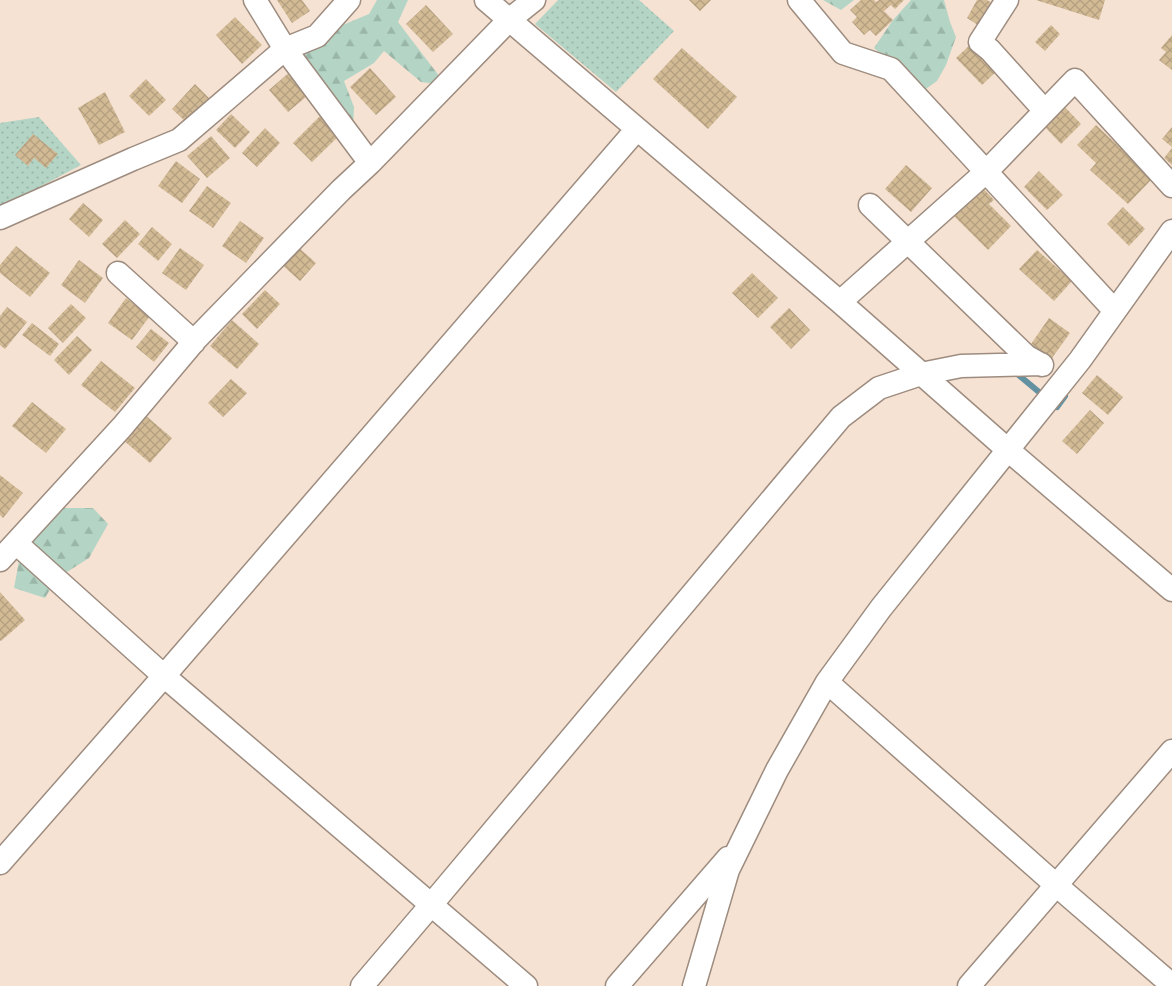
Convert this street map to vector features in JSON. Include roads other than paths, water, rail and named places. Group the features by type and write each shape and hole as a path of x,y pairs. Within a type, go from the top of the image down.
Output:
{"street":[{"path":"255,0 285,49 370,163"},
{"path":"0,218 179,140 285,49 317,36 350,0"},
{"path":"486,0 840,302 1008,450 1172,590"},
{"path":"526,986 164,676 6,550 122,426 194,342 509,20 534,0"},
{"path":"799,0 843,53 891,69 1115,311"},
{"path":"1007,0 980,42 990,50 1045,111"},
{"path":"840,302 987,171 1074,80 1172,186"},
{"path":"0,862 164,676 637,129"},
{"path":"870,204 1026,356 1042,364 1061,383"},
{"path":"694,986 728,870 777,770 827,682 881,608 1080,360 1172,231"},
{"path":"118,273 194,342"},
{"path":"362,986 841,417 878,388 921,374 961,366 1042,364"},
{"path":"827,682 1172,985"},
{"path":"969,986 1172,751"},
{"path":"618,986 742,842"}],"waterway":[{"path":"1013,372 1057,407 1065,396"}]}
